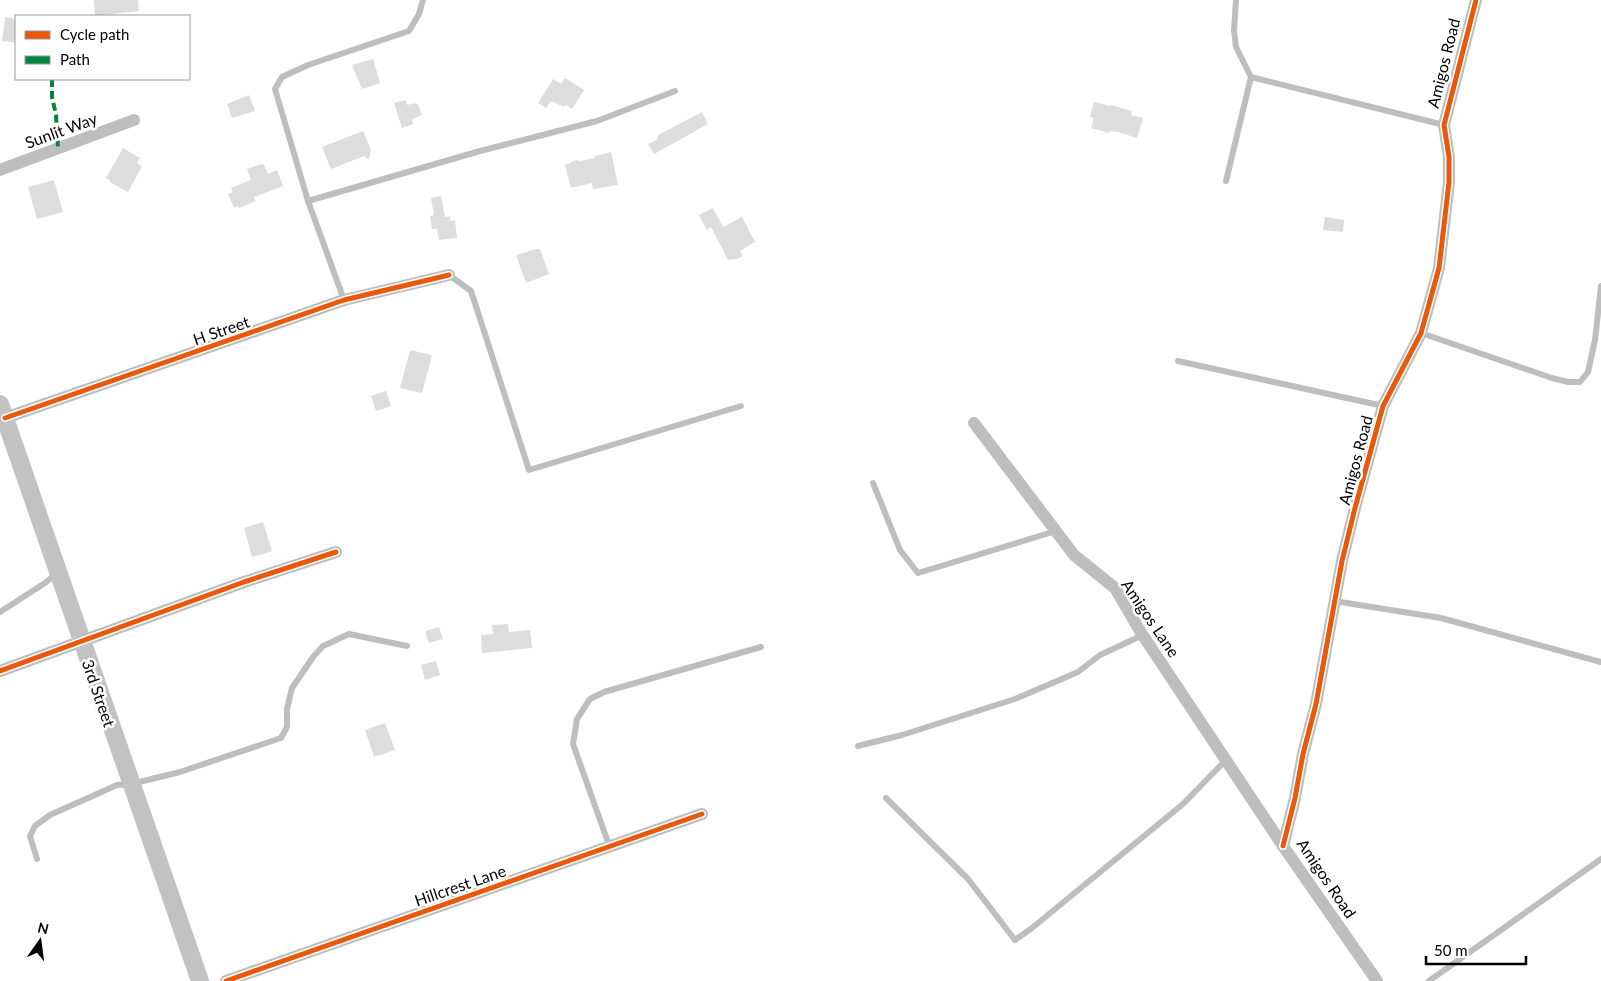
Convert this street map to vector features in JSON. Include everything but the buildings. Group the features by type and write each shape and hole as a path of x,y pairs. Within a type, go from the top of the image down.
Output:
{"main road":[{"name":"3rd Street","path":"2,411 200,981"}],"street":[{"name":"Amigos Road","path":"1377,981 1283,846 1316,704 1342,560 1383,406 1421,333 1439,268 1449,182 1449,156 1444,125 1476,0"},
{"name":"Sunlit Way","path":"0,170 134,120"},
{"name":"H Street","path":"2,411 344,300 449,275"},
{"name":"Amigos Lane","path":"974,423 1074,555 1115,588 1143,635 1283,846"},
{"path":"0,671 244,582 336,552"},
{"name":"Hillcrest Lane","path":"226,981 702,814"}],"lane":[{"path":"344,300 308,201 275,88 282,77 308,65 409,31 419,14 423,0"},
{"path":"1226,181 1251,77 1236,47 1234,31 1236,0"},
{"path":"1251,77 1444,125"},
{"path":"308,201 480,151 597,122 675,91"},
{"path":"449,275 471,291 528,470 741,406"},
{"path":"1421,333 1552,378 1568,382 1580,382 1588,372 1595,340 1601,286"},
{"path":"1178,361 1383,406"},
{"path":"873,482 900,550 918,574 1056,531"},
{"path":"0,612 45,583 58,572"},
{"path":"1334,601 1441,618 1601,662"},
{"path":"37,859 30,836 35,826 50,815 117,784 131,784 180,772 281,738 287,727 287,709 292,688 313,657 323,646 349,634 407,646"},
{"path":"858,746 902,735 1015,699 1078,672 1100,655 1143,635"},
{"path":"609,846 573,744 576,718 590,699 604,692 761,647"},
{"path":"886,798 968,879 1015,940 1040,922 1183,804 1226,760"},
{"path":"1429,981 1601,859"}],"marked path":[{"path":"52,80 58,148"}],"cycle path":[{"path":"1283,846 1316,704 1342,561 1355,508 1383,406 1421,333 1439,268 1449,182 1449,157 1444,125 1476,0"},
{"path":"5,418 344,300 449,275"},
{"path":"0,671 244,582 336,552"},
{"path":"226,981 702,814"}]}
